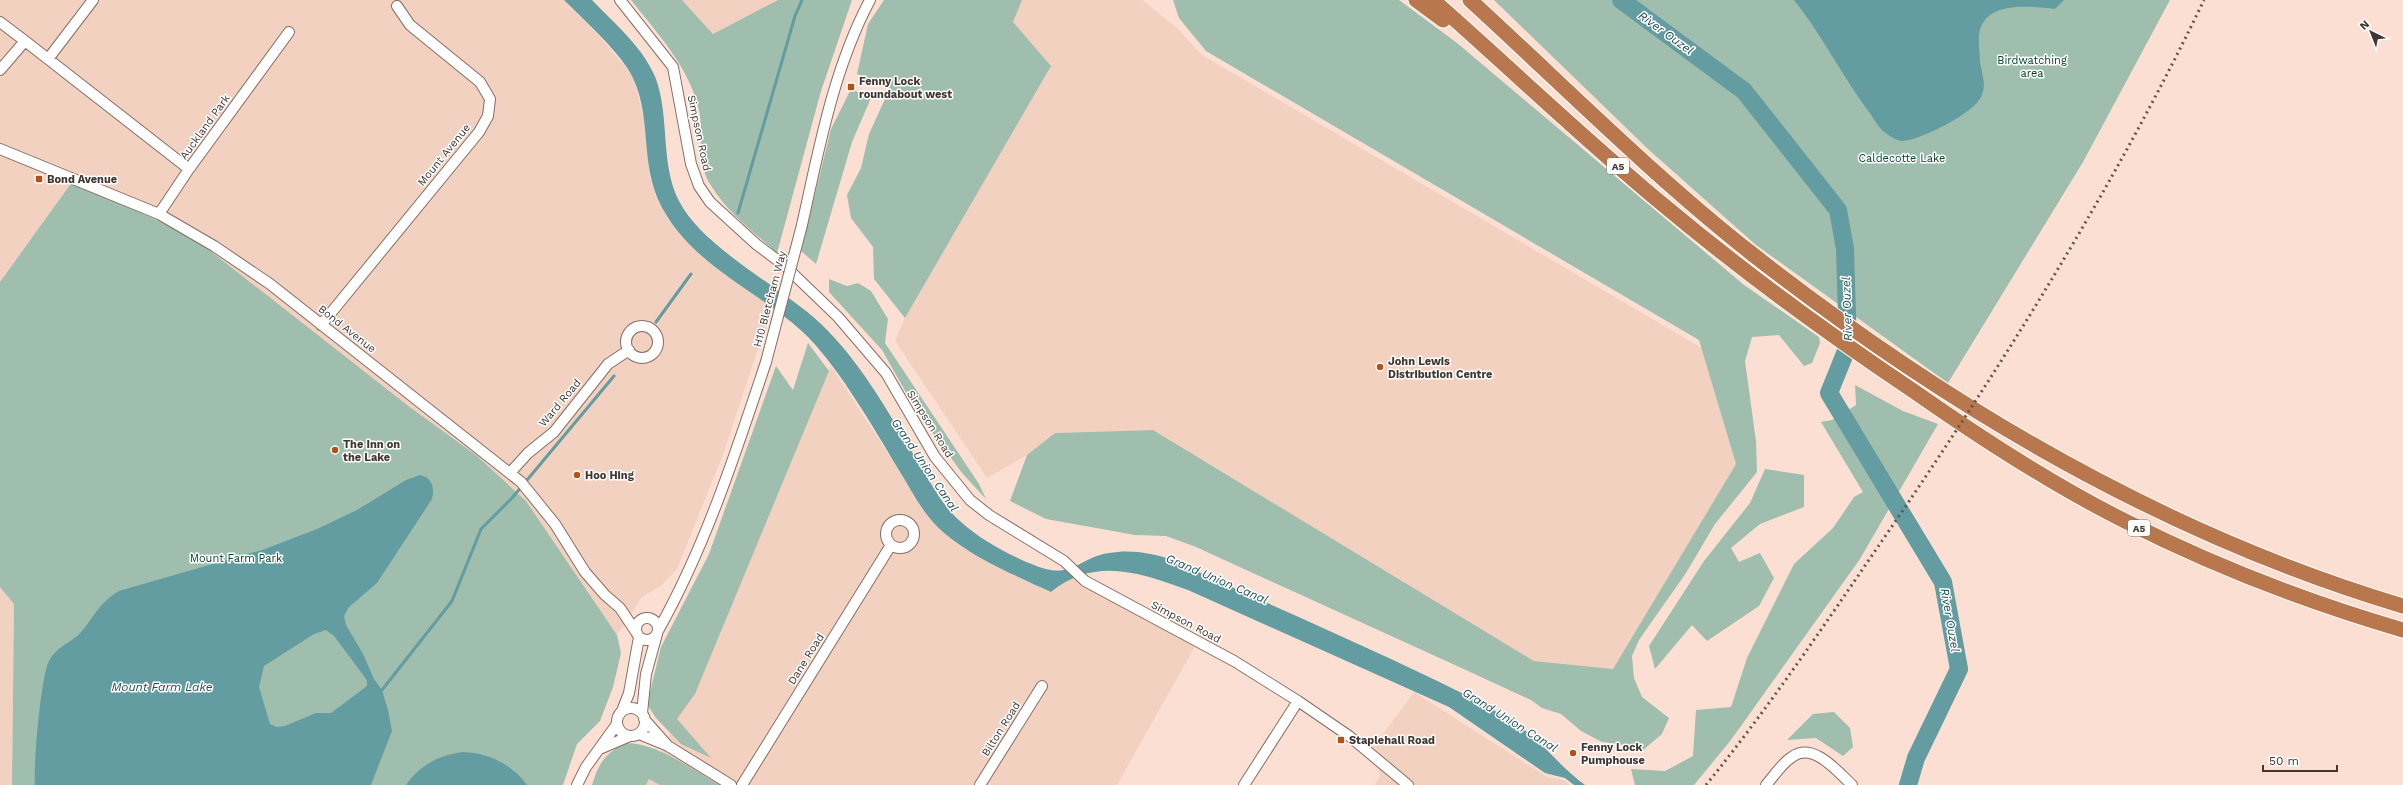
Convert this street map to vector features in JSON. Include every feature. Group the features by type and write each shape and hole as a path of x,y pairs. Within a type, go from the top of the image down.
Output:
{"highway":[{"path":"1416,0 1442,20 1475,37"},
{"name":"A5","path":"1433,0 1545,103 1660,202 1736,264 1813,321 1973,432 2040,474 2123,520 2242,574 2340,611 2403,630"},
{"name":"A5","path":"1470,0 1543,66 1602,124 1674,189 1750,253 1898,360 1987,418 2123,494 2254,556 2344,589 2403,606"},
{"path":"1484,0 1543,66"}],"street":[{"path":"48,59 93,0"},
{"name":"Simpson Road","path":"620,0 674,66 691,164 699,186 710,202 756,244 785,266 838,317 886,373 934,457 970,500 989,515 1064,561 1085,581 1234,661 1298,701 1349,736 1408,785"},
{"name":"H10 Bletcham Way","path":"643,716 646,674 658,631 676,599 731,467 766,362 802,226 823,130 834,92 857,23 870,0"},
{"name":"Mount Avenue","path":"321,325 479,132 488,116 490,99 480,82 410,25 397,6"},
{"name":"Auckland Park","path":"0,22 188,170 289,32"},
{"path":"0,70 25,41"},
{"name":"Bond Avenue","path":"0,149 159,214 214,246 270,284 523,484 555,524 585,572 605,595 620,608 638,634"},
{"path":"159,214 188,170"},
{"name":"Ward Road","path":"510,473 528,453 554,432 608,364 629,350"},
{"name":"Dane Road","path":"742,785 892,545"},
{"name":"H10 Bletcham Way","path":"648,618 676,599"},
{"name":"Bond Avenue","path":"620,608 648,618"},
{"path":"577,785 586,767 602,748 617,724 629,693 638,634 638,623 648,618 658,631 649,640 638,634"},
{"name":"Bilton Road","path":"980,785 1042,686"},
{"path":"1244,785 1298,701"},
{"path":"622,711 630,708 643,716 668,746"},
{"path":"602,748 634,735 644,727 643,716"},
{"path":"617,724 623,734 634,735 668,746 731,785"},
{"path":"1766,785 1792,756 1805,752 1818,755 1852,785"}],"shaded area":[{"path":"0,0 564,0 599,36 633,76 644,119 650,178 656,197 667,217 681,236 702,257 772,307 724,452 677,569 661,586 642,597 617,635 526,501 476,455 411,408 190,235 72,182 0,282"},
{"path":"682,0 778,0 713,34"},
{"path":"1022,0 1142,0 1176,27 1202,55 1702,348 1736,464 1613,669 1534,661 1153,430 1055,433 1027,455 987,478 895,341 905,318 1051,66 1012,22"},
{"path":"831,366 915,495 960,546 1000,568 1051,592 1063,583 1076,577 1197,643 1117,785 646,785 677,719 695,694"},
{"path":"0,587 14,604 12,785 0,785"},
{"path":"1414,692 1547,777 1564,780 1570,785 1374,785 1380,776 1373,748"}],"green space":[{"path":"631,0 682,0 713,34 778,0 852,0 821,91 777,253 732,213 710,184 703,166 699,110 688,79 662,38"},
{"path":"884,0 1022,0 1013,22 1051,66 905,318 874,279 873,247 851,218 847,195 861,168 869,134 890,88 857,74 868,24"},
{"path":"1173,0 1399,0 1457,43 1744,285 1819,337 1820,343 1812,363 1804,366 1779,335 1752,337 1745,361 1756,441 1757,472 1715,524 1686,573 1639,640 1632,656 1634,678 1642,697 1669,718 1662,734 1642,751 1625,745 1602,742 1581,731 1561,714 1542,708 1531,700 1196,547 1166,536 1135,535 1046,519 1010,501 1027,455 1055,433 1153,430 1534,661 1613,669 1736,464 1699,340 1206,51 1179,18"},
{"name":"Caldecotte Lake","path":"1494,0 2170,0 2083,162 1948,383 1756,245 1648,149"},
{"path":"851,89 871,98 852,142 816,264 801,251 831,129"},
{"name":"Mount Farm Park","path":"72,182 190,235 411,408 476,455 526,501 617,635 621,653 613,687 600,721 577,744 563,785 12,785 14,604 0,587 0,282"},
{"path":"829,279 847,286 858,283 871,291 888,319 885,343 979,484 986,499 962,473 916,410 882,350 829,292"},
{"path":"808,343 829,371 695,694 677,719 711,758 681,744 656,718 647,704 661,647 709,554 776,366 793,390"},
{"path":"1855,385 1903,411 1938,424 1860,559 1731,740 1694,785 1635,785 1631,769 1665,771 1693,756 1696,710 1731,707 1747,658 1794,564 1833,528 1854,497 1863,492 1821,422 1832,420 1856,405"},
{"path":"1765,469 1804,475 1804,507 1760,524 1731,548 1739,562 1760,553 1774,578 1759,606 1707,641 1692,625 1655,669 1649,646 1704,561 1750,503"},
{"path":"1834,712 1850,728 1853,747 1843,756 1816,738 1787,740 1813,714"},
{"path":"624,743 649,747 661,752 685,764 719,785 660,785 649,779 646,785 592,785 603,760"}],"water":[{"name":"Grand Union Canal","path":"564,0 592,0 628,36 651,68 656,79 663,109 669,172 679,201 691,219 724,251 785,295 820,323 848,353 883,404 941,500 947,508 969,529 1005,552 1034,565 1057,571 1066,570 1098,556 1125,551 1140,552 1170,559 1391,659 1485,705 1515,723 1533,737 1585,785 1574,785 1565,778 1545,773 1449,707 1188,590 1136,574 1118,571 1101,571 1084,574 1068,581 1051,592 995,566 955,542 929,518 923,510 856,400 821,351 792,322 715,267 697,252 681,235 667,216 658,199 652,181 643,112 633,78 612,48"},
{"name":"Caldecotte Lake","path":"1794,0 2064,0 2055,9 2033,7 2009,8 1998,11 1989,16 1982,24 1979,35 1980,62 1984,84 1981,97 1958,118 1946,125 1922,136 1903,141 1889,136 1878,125 1813,26"},
{"name":"Mount Farm Lake","path":"420,475 427,478 433,487 432,499 377,583 349,607 344,616 346,625 363,654 374,679 382,690 392,731 371,785 35,785 38,722 43,684 49,661 57,651 82,631 98,609 112,595 119,591 265,549 317,529 357,510 406,480","holes":["326,630 334,636 364,676 367,681 367,686 331,713 316,713 285,726 277,727 270,724 259,687 264,666 314,634"]},
{"path":"463,752 490,757 499,761 514,771 527,785 406,785 417,772 431,762 454,753"}],"waterway":[{"path":"738,213 795,16 802,0"},
{"name":"River Ouzel","path":"1621,0 1744,91 1838,210 1845,249 1848,346 1829,393 1943,582 1959,669 1916,758 1908,785"},
{"path":"656,322 691,274"},
{"path":"382,690 452,601 481,529 512,498 614,376"}],"railway":[{"path":"1706,785 1804,654 1897,519 2021,330 2135,134 2204,0"}],"place":[{"name":"Fenny Lock roundabout west","path":"851,87"},
{"name":"Bond Avenue","path":"39,179"},
{"name":"John Lewis Distribution Centre","path":"1380,367"},
{"name":"The Inn on the Lake","path":"335,450"},
{"name":"Hoo Hing","path":"577,475"},
{"name":"Staplehall Road","path":"1341,740"},
{"name":"Fenny Lock Pumphouse","path":"1573,753"}],"park label":[{"name":"Birdwatching area","path":"2032,66"}]}
